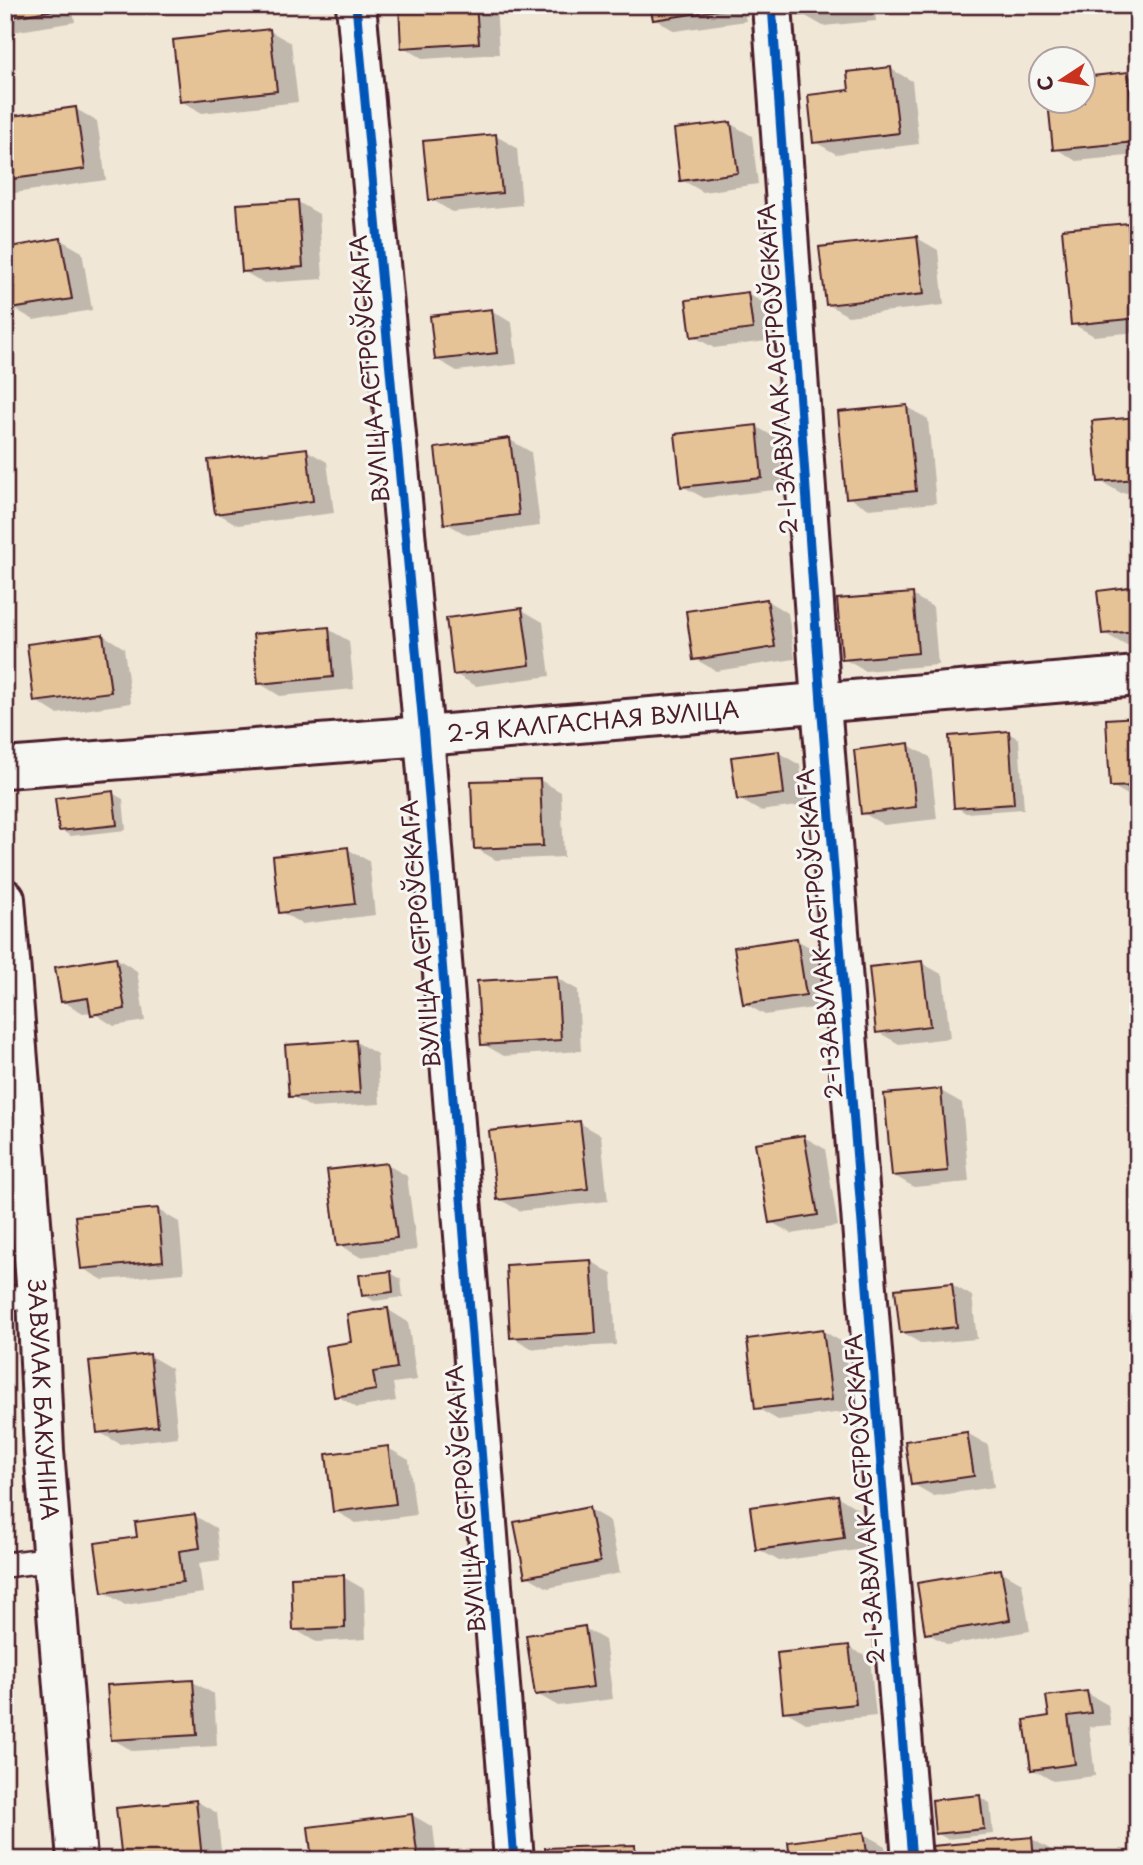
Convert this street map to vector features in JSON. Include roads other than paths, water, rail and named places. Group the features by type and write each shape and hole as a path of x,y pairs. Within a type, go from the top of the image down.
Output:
{"street":[{"name":"ВУЛІЦА АСТРОЎСКАГА","path":"356,5 424,736 514,1860"},
{"name":"2-І ЗАВУЛАК АСТРОЎСКАГА","path":"772,5 821,704 912,1860"},
{"name":"2-Я КАЛГАСНАЯ ВУЛІЦА","path":"5,768 821,704 1138,676"},
{"name":"ЗАВУЛАК БАКУНІНА","path":"5,899 21,1297 44,1451 77,1860"}],"lane":[{"path":"5,1564 54,1559"}]}
